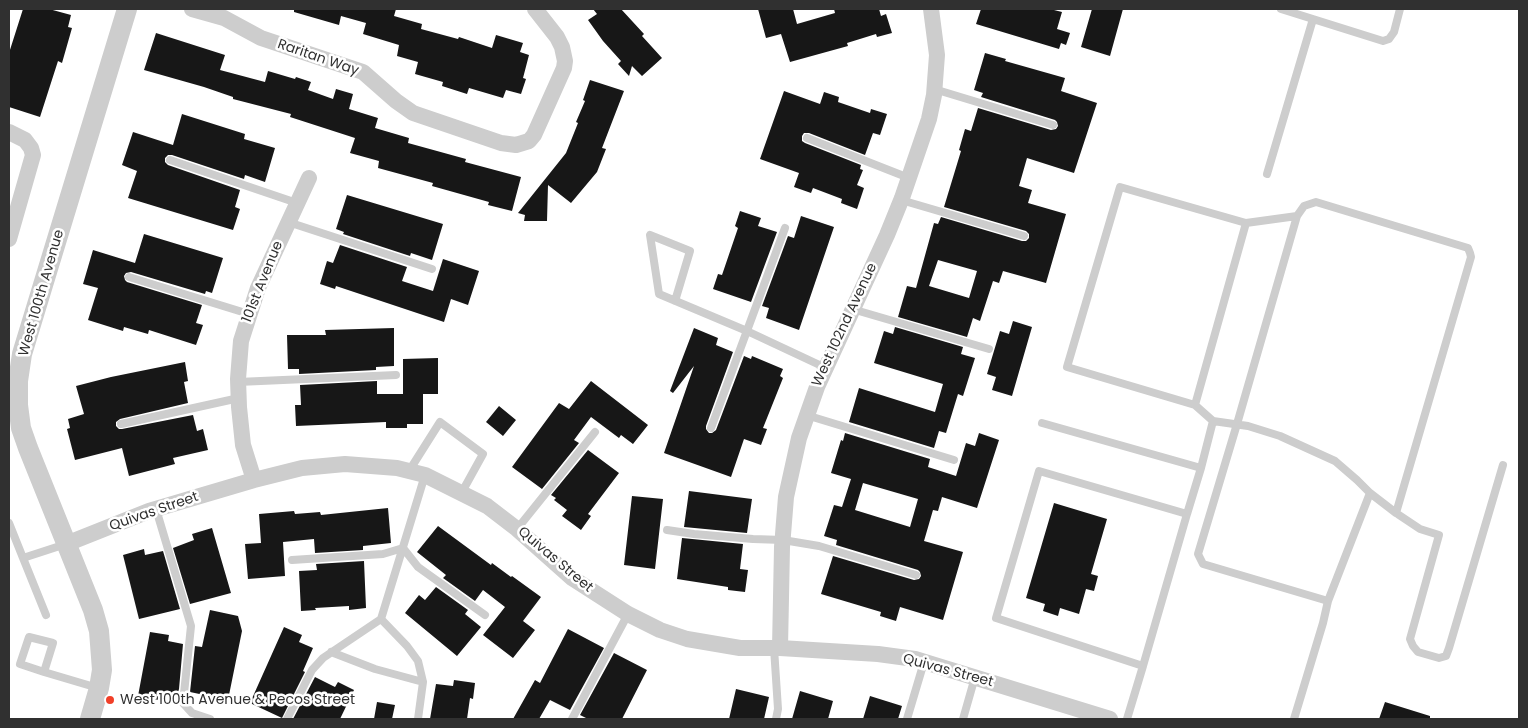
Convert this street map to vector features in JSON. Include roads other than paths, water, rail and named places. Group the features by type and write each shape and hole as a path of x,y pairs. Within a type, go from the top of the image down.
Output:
{"street":[{"name":"West 100th Avenue","path":"90,719 100,688 102,670 100,631 21,428 18,382 22,354 127,9"},
{"name":"Raritan Way","path":"192,9 226,14 261,38 363,72 396,101 414,113 501,142 522,144 534,136 564,68 565,61 562,47 557,37 535,9"},
{"name":"West 102nd Avenue","path":"777,648 786,497 799,438 806,415 826,368 887,235 929,119 937,55 931,9"},
{"path":"9,132 25,140 31,148 33,155 9,239"},
{"name":"101st Avenue","path":"254,480 243,445 238,390 241,341 258,288 309,178"},
{"name":"Quivas Street","path":"66,544 156,509 254,480 322,465 378,466 417,473 462,492 487,506 517,529 572,578 628,614 660,630 688,639 740,648 777,648 878,654 924,662 1110,719"}],"lane":[{"path":"1281,9 1382,41 1389,39 1394,32 1400,9"},
{"path":"1267,174 1313,20"},
{"path":"934,89 1054,126"},
{"path":"807,138 909,178"},
{"path":"170,160 297,203"},
{"path":"1297,216 1246,224 1120,187 1067,367 1195,405 1213,421 1237,424 1280,436 1335,461 1370,493 1396,513 1420,529 1439,535 1410,639 1412,646 1418,652 1439,658 1446,656 1450,648 1503,465"},
{"path":"901,200 1024,236"},
{"path":"1328,601 1202,564 1198,554 1297,216 1304,206 1316,202 1468,248 1470,253 1471,257 1396,513"},
{"path":"288,222 432,268"},
{"path":"1195,405 1246,224"},
{"path":"711,428 785,228"},
{"path":"675,301 690,251 650,235 659,294 826,368"},
{"path":"130,277 249,314"},
{"path":"852,309 989,349"},
{"path":"120,424 238,390 396,375"},
{"path":"806,415 954,460"},
{"path":"1127,719 1201,468 1213,421"},
{"path":"287,719 312,670 323,658 381,619 403,548 417,473 440,422 483,454 462,492"},
{"path":"1042,423 1201,468"},
{"path":"517,529 595,432"},
{"path":"1142,666 996,618 1001,600 1039,471 1186,514"},
{"path":"1294,719 1328,601 1370,493"},
{"path":"156,509 191,626 183,703 192,713 210,719"},
{"path":"9,523 46,615"},
{"path":"667,530 694,534 783,540 818,546 916,575"},
{"path":"22,558 66,544"},
{"path":"292,560 383,554 403,548"},
{"path":"403,548 418,567 484,615"},
{"path":"572,719 628,614"},
{"path":"381,619 407,646 418,661 423,682 418,719"},
{"path":"44,672 53,643 29,637 20,664 44,672 100,688"},
{"path":"776,719 778,709 777,648"},
{"path":"331,652 375,669 423,682"},
{"path":"907,719 924,662"},
{"path":"963,719 975,677"}],"place":[{"name":"West 100th Avenue & Pecos Street","path":"110,700"}]}
